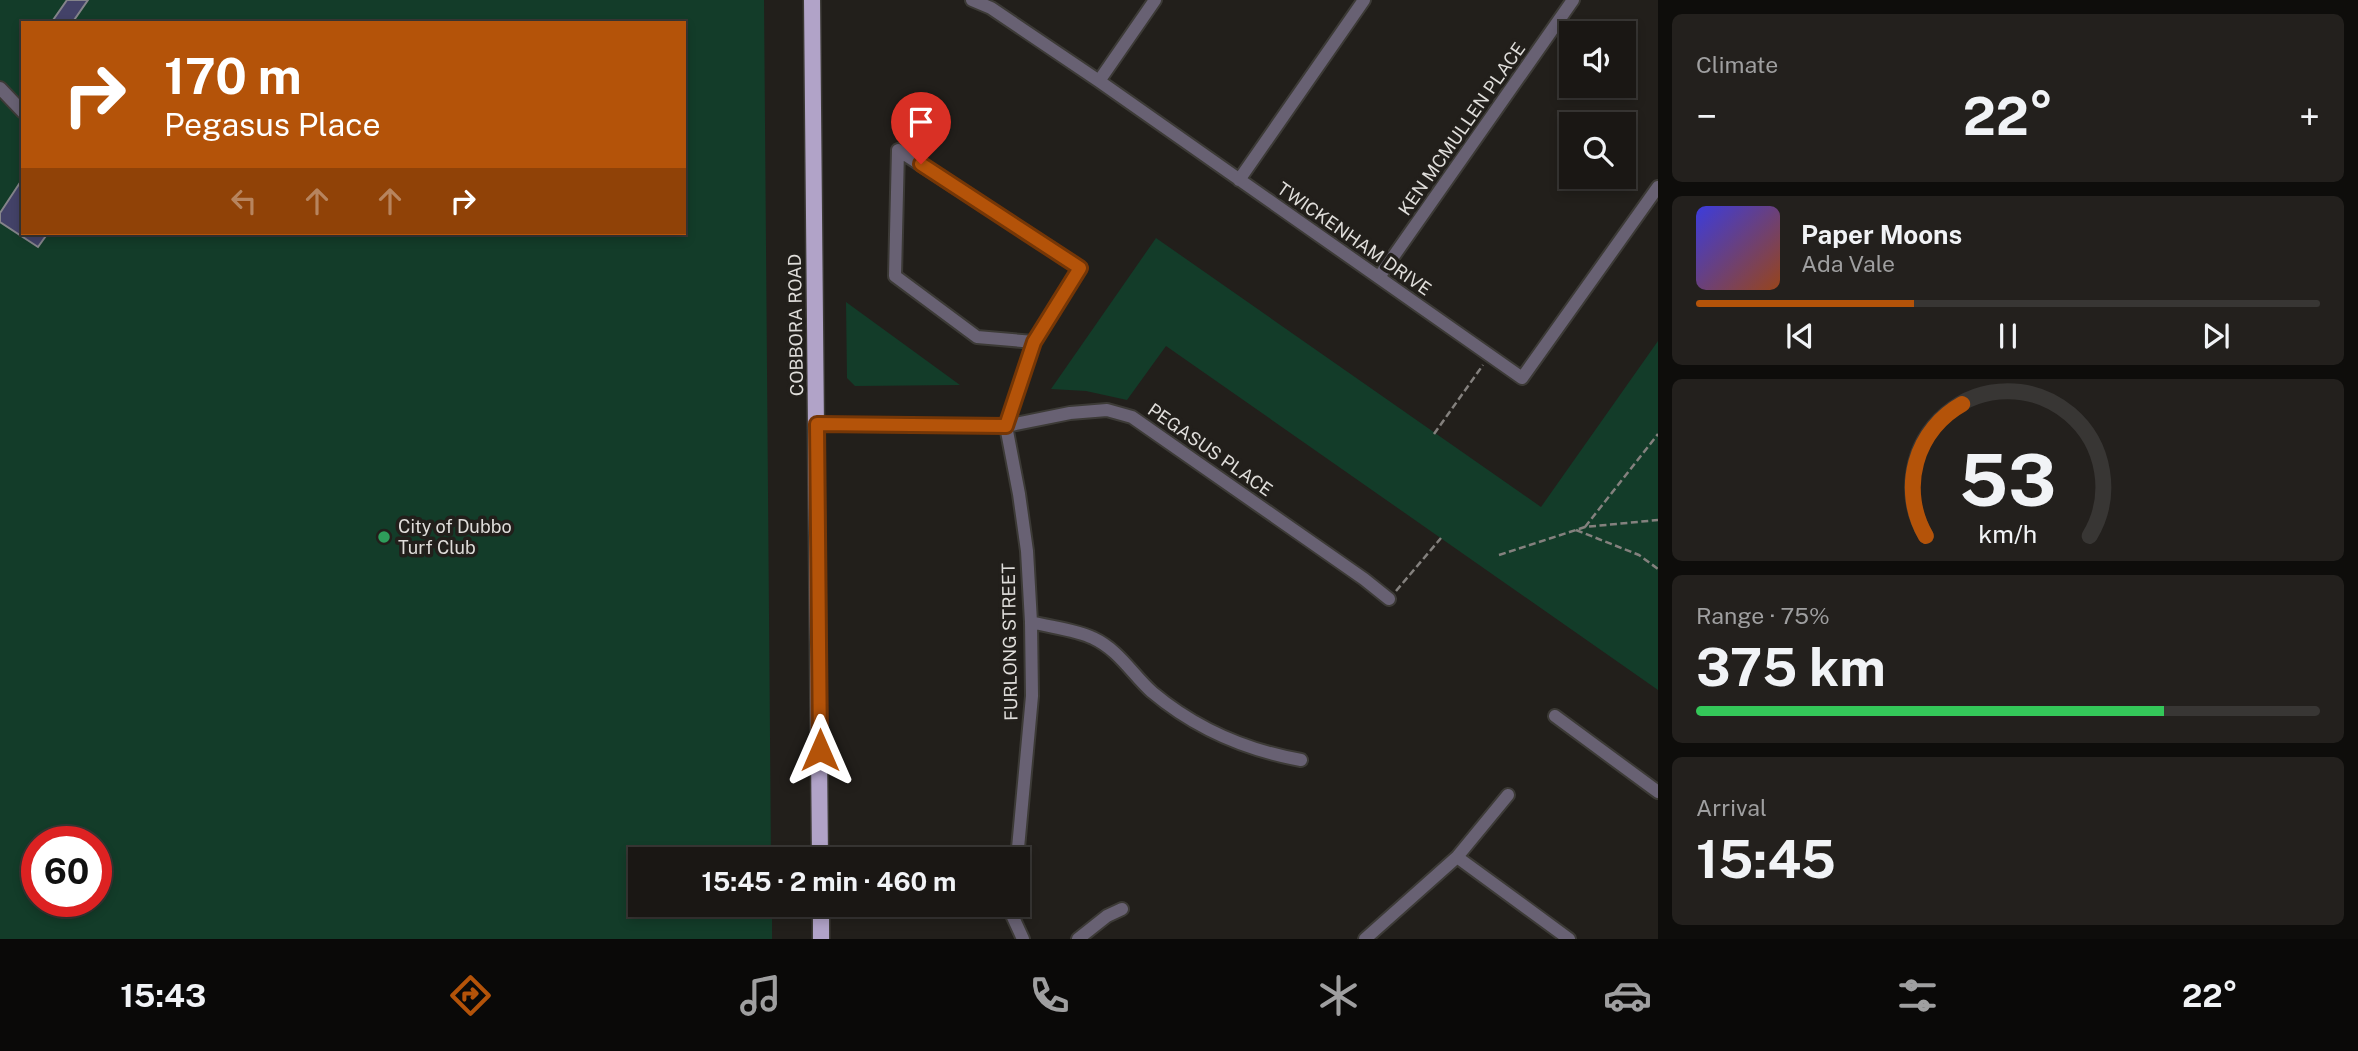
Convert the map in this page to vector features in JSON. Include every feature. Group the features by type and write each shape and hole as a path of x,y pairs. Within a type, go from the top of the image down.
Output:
{"main road":[{"name":"COBBORA ROAD","path":"812,0 821,847"},
{"path":"821,917 821,939"}],"street":[{"name":"TWICKENHAM DRIVE","path":"972,0 991,8 1099,81 1522,377 1658,187"},
{"path":"1099,81 1155,0"},
{"path":"1239,180 1364,0"},
{"name":"KEN MCMULLEN PLACE","path":"1379,277 1573,0"},
{"path":"0,88 21,110"},
{"path":"1006,426 1034,342 1080,268 898,149 895,276 977,337 1034,342"},
{"name":"PEGASUS PLACE","path":"817,424 1006,426 1070,413 1107,410 1132,417 1390,599"},
{"name":"FURLONG STREET","path":"1006,426 1027,551 1031,622 1032,696 1018,847"},
{"path":"1031,622 1093,638 1120,656 1151,691 1189,720 1231,742 1301,760"},
{"path":"1555,716 1658,792"},
{"path":"1365,939 1457,857 1508,795"},
{"path":"1457,857 1569,939"},
{"path":"1078,939 1107,916 1122,909"},
{"path":"1013,917 1023,939"}],"path":[{"path":"1434,434 1490,355"},
{"path":"1586,527 1658,434"},
{"path":"1499,555 1586,527 1658,520"},
{"path":"1576,530 1639,555 1658,569"},
{"path":"1390,599 1441,538"}],"green space":[{"name":"City of Dubbo Turf Club","path":"0,0 764,0 771,847 628,847 628,917 772,917 772,939 0,939"},
{"path":"1156,238 1541,507 1658,341 1658,690 1166,346 1127,400 1086,391 1051,389"},
{"path":"846,302 960,385 855,386 847,378"}],"building":[{"path":"67,0 88,0 73,21 52,21"},
{"path":"21,181 21,235 47,235 38,247 0,222 0,213"}],"place":[{"name":"City of Dubbo Turf Club","path":"384,537"}],"route":[{"path":"820,750 817,424 1006,426 1034,342 1080,268 921,164"}]}
